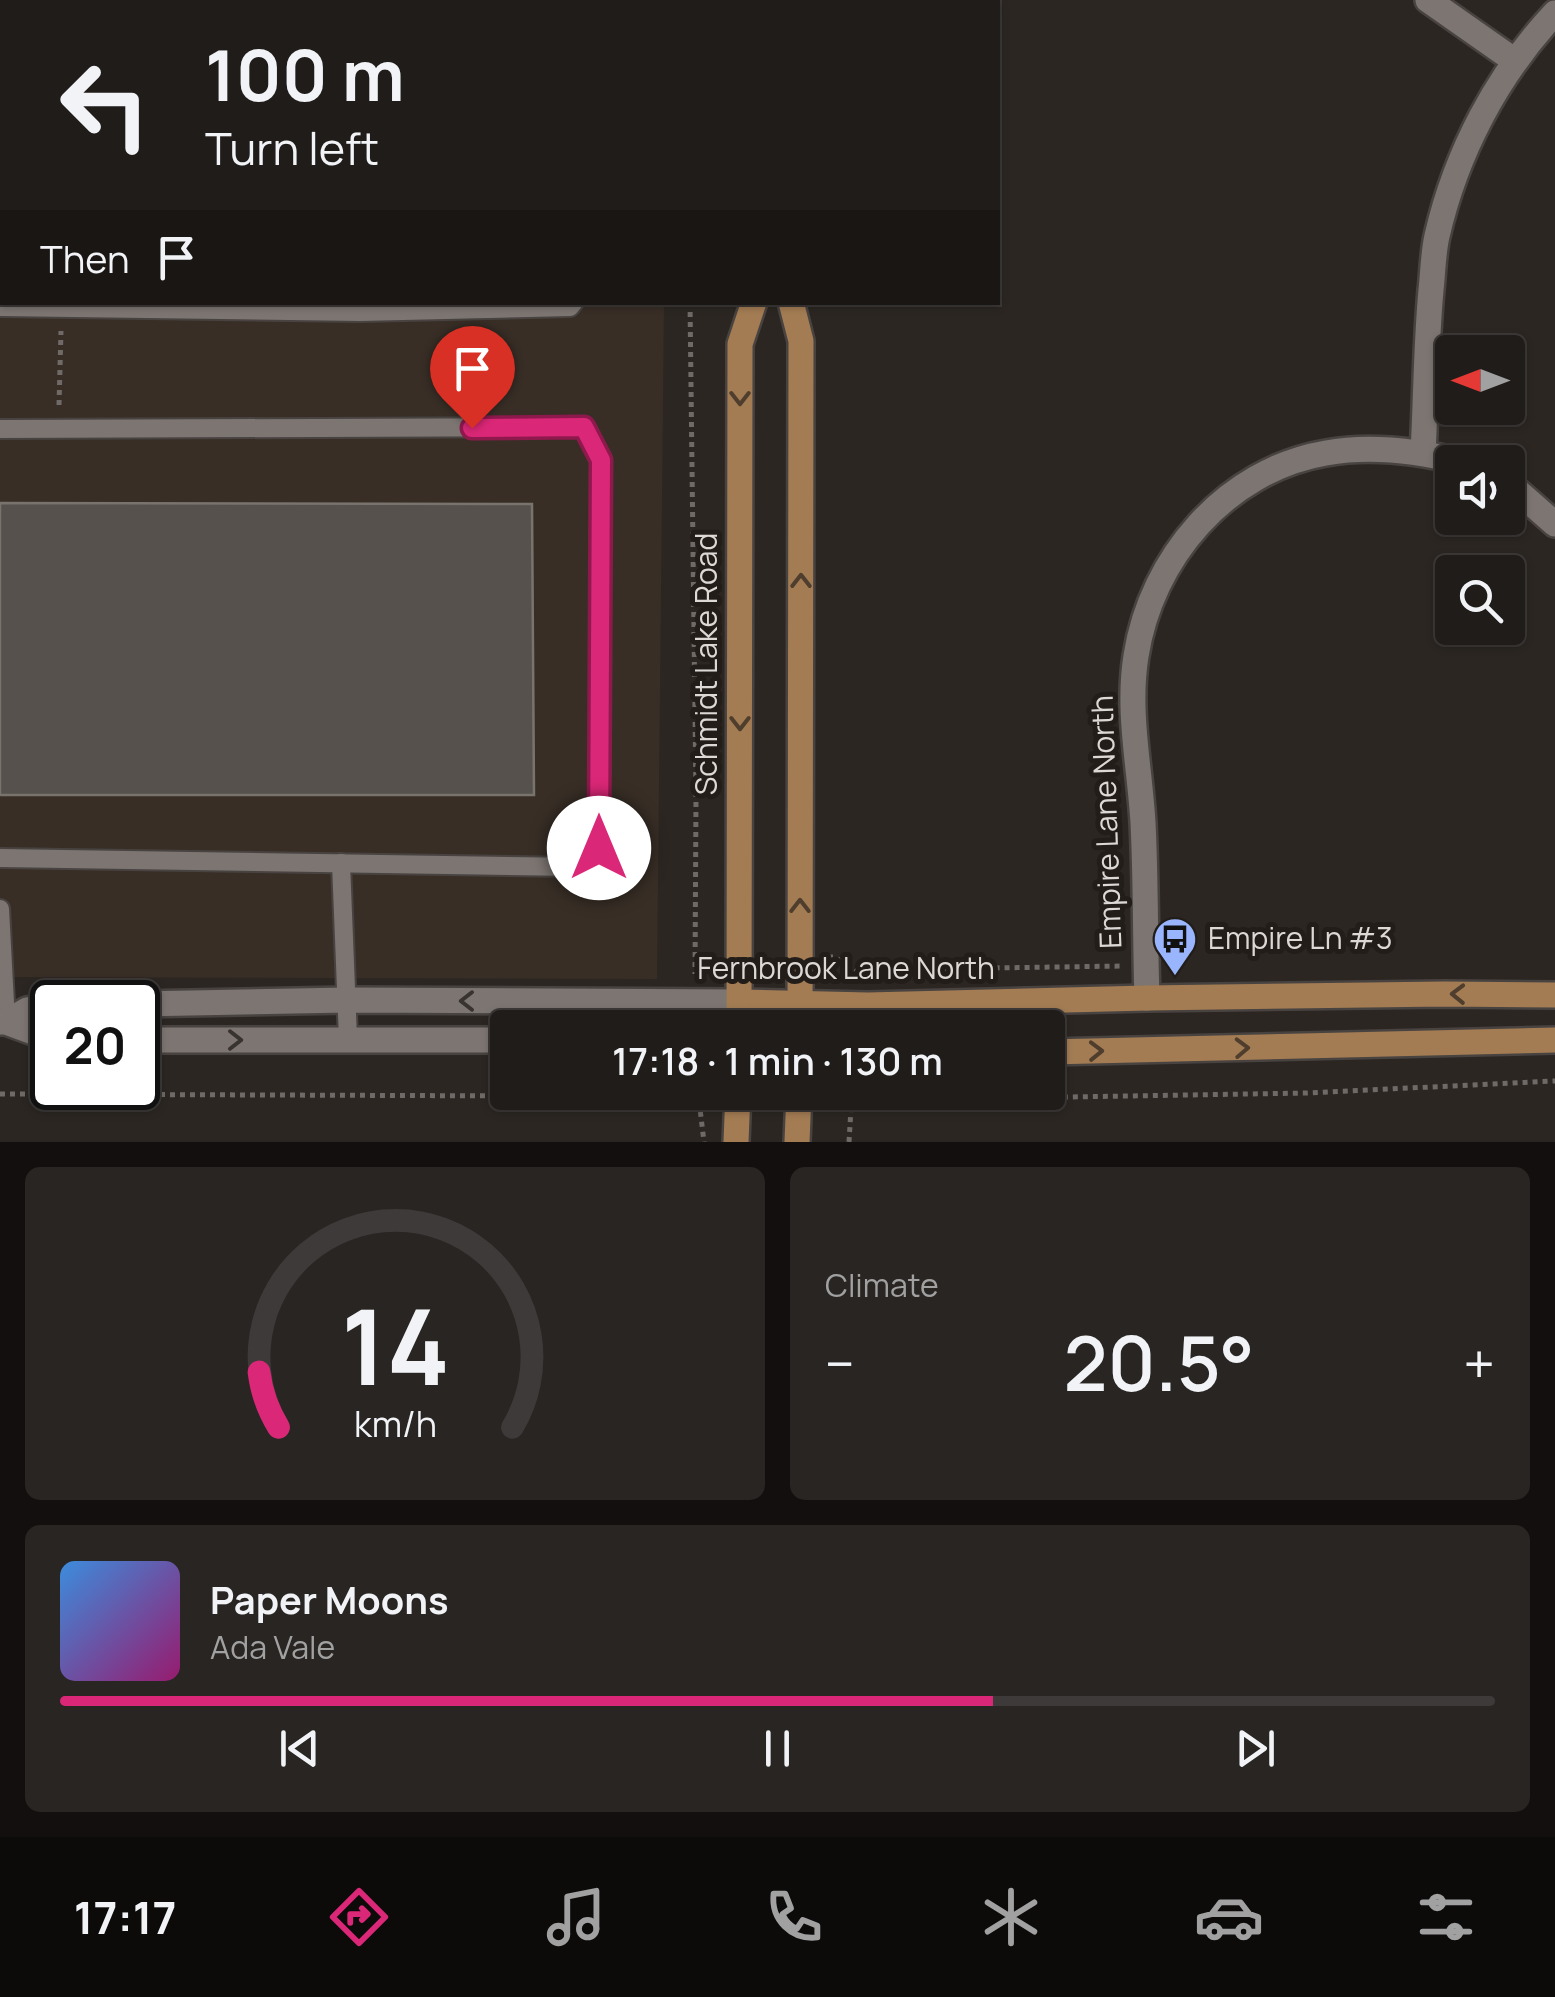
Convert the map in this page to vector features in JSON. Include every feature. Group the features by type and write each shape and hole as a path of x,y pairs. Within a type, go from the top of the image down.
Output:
{"street":[{"path":"1428,0 1515,61"},
{"path":"1424,452 1436,239 1456,169 1488,104 1515,61 1555,13"},
{"name":"Schmidt Lake Road","path":"739,1010 740,344 753,305"},
{"path":"792,305 801,341 800,1010"},
{"name":"Empire Lane North","path":"1147,998 1143,824 1132,704 1136,655 1148,608 1168,564 1198,522 1235,491 1279,465 1326,452 1376,450 1435,455"},
{"path":"1525,498 1555,524"},
{"name":"Fernbrook Lane North","path":"834,1010 868,1005 1147,998 1555,996"},
{"name":"Fernbrook Lane North","path":"160,1004 347,1000 608,1010"},
{"path":"3,1022 30,1010"},
{"path":"3,1022 30,1031"},
{"path":"160,1040 490,1040"},
{"path":"1065,1052 1555,1040"},
{"path":"736,1142 737,1110"},
{"path":"797,1142 798,1110"}],"lane":[{"path":"0,307 572,305"},
{"path":"0,430 584,427 601,460 599,848 576,867 0,858"},
{"path":"342,864 348,1039"},
{"path":"0,909 3,1022"}],"path":[{"path":"690,305 695,955"},
{"path":"61,429 58,384 62,308"},
{"path":"858,970 1146,966"},
{"path":"1065,1097 1555,1082"},
{"path":"0,1094 490,1096"},
{"path":"700,1110 704,1142"},
{"path":"848,1142 851,1110"}],"shaded area":[{"path":"0,305 664,305 657,979 0,977"}],"building":[{"path":"0,503 532,504 534,795 0,795"}],"place":[{"name":"Empire Ln #3","path":"1175,977"}],"route":[{"path":"472,428 584,427 601,460 599,848"}]}
